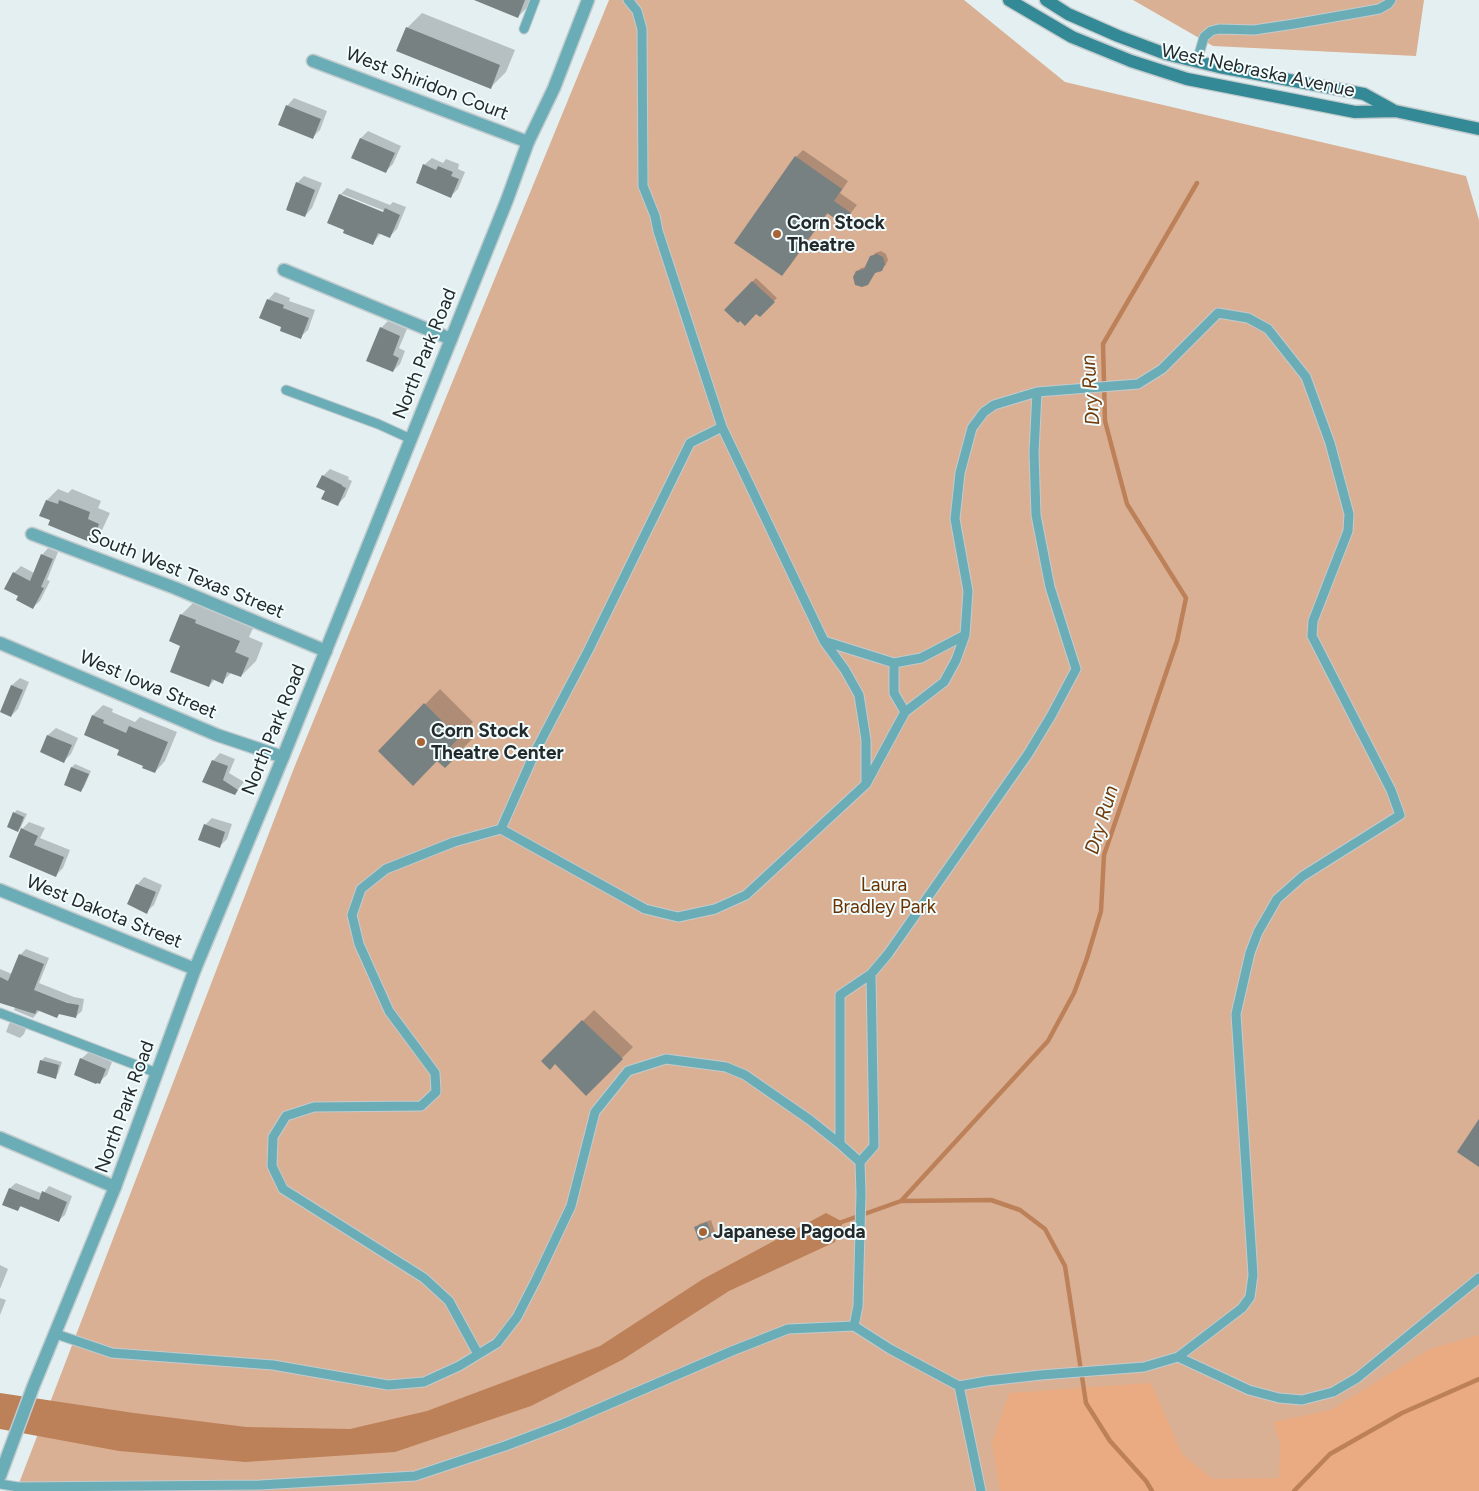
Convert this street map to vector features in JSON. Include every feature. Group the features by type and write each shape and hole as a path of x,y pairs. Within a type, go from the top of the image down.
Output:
{"main road":[{"name":"West Nebraska Avenue","path":"1009,0 1016,6 1072,37 1131,61 1187,79 1355,112 1395,112 1479,129"},
{"name":"West Nebraska Avenue","path":"1046,0 1068,14 1166,54 1197,62 1364,94 1395,112"}],"street":[{"name":"North Park Road","path":"0,1476 33,1387 115,1187 195,969 326,652 507,200 528,142 554,88 588,0"},
{"name":"West Shiridon Court","path":"313,61 528,142"},
{"path":"284,270 451,339"},
{"name":"South West Texas Street","path":"32,534 175,588 326,652"},
{"name":"West Iowa Street","path":"0,643 217,735 283,757"},
{"name":"West Dakota Street","path":"0,890 195,969"},
{"path":"0,1138 115,1187"}],"lane":[{"path":"524,29 535,0"},
{"path":"628,0 638,11 642,29 643,186 655,216 658,231 722,427 824,641 845,670 859,695 866,740 866,784"},
{"path":"1197,62 1204,37 1211,31 1219,29 1254,30 1303,23 1379,9 1391,0"},
{"path":"0,1484 18,1487 260,1485 415,1476 572,1421 732,1351 788,1329 854,1326 890,1349 959,1386 1041,1375 1144,1367 1178,1356 1242,1308 1250,1298 1252,1275 1236,1014 1250,953 1258,932 1277,899 1303,876 1400,814 1391,790 1312,636 1313,621 1348,531 1349,514 1330,443 1306,377 1268,329 1248,318 1218,313 1162,369 1138,384 1037,392 994,405 984,412 972,428 960,473 955,518 968,591 965,635 956,660 944,682 905,712 866,784 746,895 715,908 678,917 646,909 501,829 454,842 386,869 362,889 352,915 359,944 388,1011 435,1073 436,1092 421,1106 314,1107 286,1116 273,1137 272,1166 284,1189 424,1278 449,1301 478,1354"},
{"path":"286,390 378,424 411,439"},
{"path":"840,1144 840,995 871,974 888,954 1028,754 1052,716 1076,669 1050,587 1036,515 1034,453 1037,392"},
{"path":"501,829 532,758 588,651 690,443 722,427"},
{"path":"824,641 894,663 921,658 965,635"},
{"path":"894,663 894,693 905,712"},
{"path":"860,1162 874,1146 871,974"},
{"path":"0,1013 157,1074"},
{"path":"56,1334 112,1353 273,1365 388,1385 424,1382 459,1366 497,1342 517,1317 570,1206 595,1112 628,1071 666,1059 726,1067 745,1075 840,1144 860,1162 862,1193 858,1306 854,1326"},
{"path":"1178,1356 1249,1390 1279,1398 1302,1400 1333,1392 1357,1378 1479,1278"},
{"path":"959,1386 981,1491"}],"green space":[{"name":"Laura Bradley Park","path":"609,0 964,0 1065,82 1466,176 1479,220 1479,1491 16,1491 294,768"},
{"path":"1133,0 1424,0 1416,56 1213,46"}],"shaded area":[{"path":"826,1213 843,1222 835,1242 729,1291 622,1360 531,1406 395,1452 245,1462 119,1451 0,1429 0,1393 246,1427 350,1429 427,1411 600,1346 703,1279"},
{"path":"1479,1335 1479,1491 1000,1491 992,1443 1009,1393 1151,1383 1182,1454 1212,1479 1279,1478 1280,1444 1274,1422 1331,1410 1430,1349"}],"building":[{"path":"474,0 525,0 518,18"},
{"path":"406,27 500,65 491,89 396,51"},
{"path":"286,105 321,119 313,139 278,125"},
{"path":"360,138 395,153 386,173 351,158"},
{"path":"795,156 842,189 834,201 851,213 843,224 827,213 782,276 734,243"},
{"path":"423,164 436,170 438,166 453,172 451,176 459,179 451,198 416,183"},
{"path":"296,182 315,190 305,217 286,210"},
{"path":"339,194 383,212 385,208 400,215 390,238 378,233 373,245 343,233 344,230 327,223"},
{"path":"877,254 883,257 885,264 882,271 875,273 868,285 862,287 855,285 853,277 856,271 864,269 870,256"},
{"path":"752,281 775,302 760,317 756,314 745,326 740,321 738,323 724,310"},
{"path":"267,299 284,305 283,308 309,318 301,339 280,331 281,327 259,318"},
{"path":"380,327 400,336 393,355 399,358 393,372 366,361"},
{"path":"322,475 346,488 338,506 321,499 325,491 316,487"},
{"path":"46,500 58,504 59,500 90,512 88,519 99,524 92,543 48,525 50,520 39,516"},
{"path":"41,554 53,559 41,587 44,588 33,609 16,600 18,596 4,589 13,572 30,581"},
{"path":"180,614 196,620 195,623 240,641 235,652 249,658 241,677 227,672 223,684 212,679 209,687 170,672 180,646 169,641"},
{"path":"11,685 23,690 11,717 0,712"},
{"name":"Corn Stock Theatre Center","path":"424,703 459,738 451,746 459,754 445,768 437,761 413,786 378,751"},
{"path":"92,715 104,720 103,723 126,733 129,726 168,742 155,773 117,755 119,750 84,735"},
{"path":"47,735 72,745 64,763 40,752"},
{"path":"212,760 228,766 223,780 238,790 235,795 202,782"},
{"path":"71,767 89,774 81,792 64,785"},
{"path":"13,812 24,817 18,832 7,827"},
{"path":"204,824 225,832 220,848 198,840"},
{"path":"21,828 38,836 34,845 64,857 56,877 9,857"},
{"path":"136,884 156,892 147,914 127,904"},
{"path":"19,954 44,964 34,990 67,1003 79,1005 76,1018 59,1014 57,1018 37,1010 35,1014 0,1003 0,977 8,981"},
{"path":"582,1020 623,1059 586,1096 555,1064 550,1070 541,1061"},
{"path":"80,1058 106,1069 100,1084 74,1075"},
{"path":"40,1060 59,1065 56,1079 37,1073"},
{"path":"1479,1119 1479,1167 1457,1152"},
{"path":"9,1188 39,1200 42,1191 67,1202 59,1222 20,1206 18,1211 2,1205"},
{"name":"Japanese Pagoda","path":"707,1222 712,1236 699,1241 694,1227"}],"waterway":[{"name":"Dry Run","path":"839,1223 901,1201 1048,1041 1074,993 1087,958 1101,911 1104,855 1177,641 1186,598 1127,504 1105,421 1103,344 1197,183"},
{"path":"901,1201 991,1200 1020,1210 1045,1229 1065,1266 1086,1403 1110,1441 1146,1481 1152,1491"},
{"path":"1294,1491 1330,1454 1402,1413 1479,1379"}],"place":[{"name":"Corn Stock Theatre","path":"777,234"},
{"name":"Corn Stock Theatre Center","path":"421,742"},
{"name":"Japanese Pagoda","path":"703,1232"}]}
